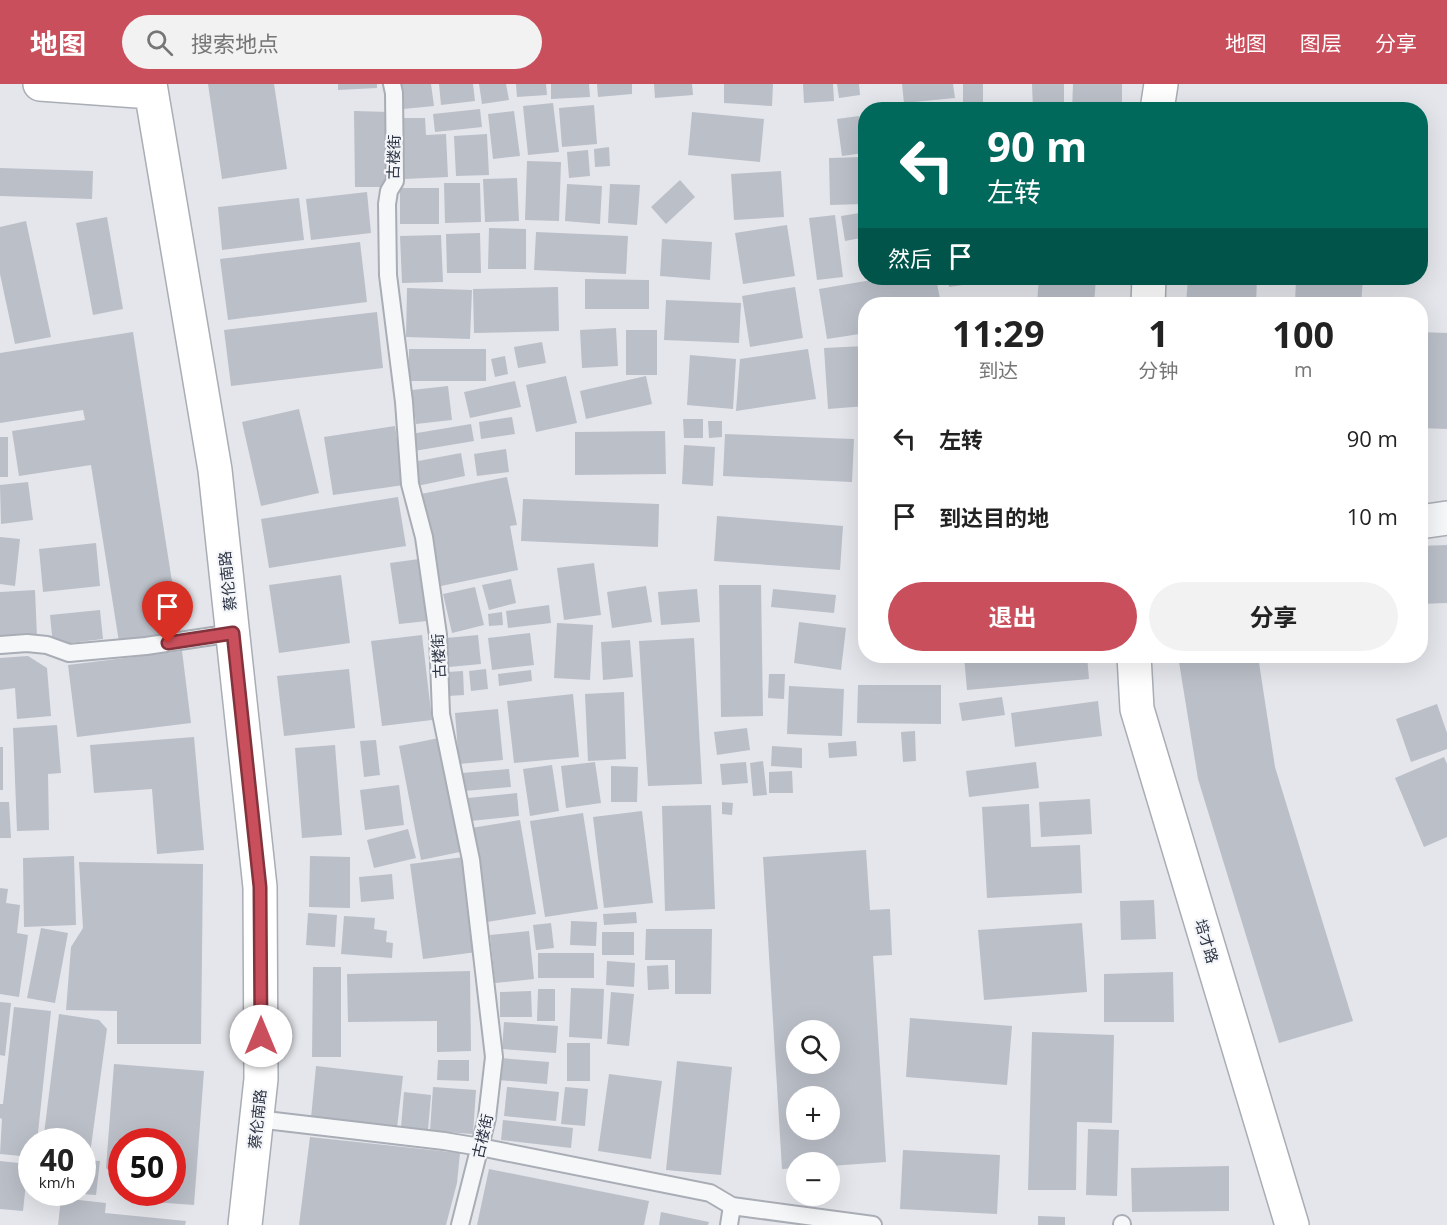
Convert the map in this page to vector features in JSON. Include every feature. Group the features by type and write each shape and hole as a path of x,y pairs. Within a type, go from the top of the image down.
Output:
{"main road":[{"path":"40,84 151,88"},
{"path":"1158,102 1161,84"},
{"name":"蔡伦南路","path":"151,88 215,470 260,887 261,1079 245,1225"},
{"name":"培才路","path":"1134,663 1137,709 1292,1225"}],"street":[{"path":"1428,521 1447,518"}],"lane":[{"name":"古楼街","path":"392,84 395,182 389,191 387,204 388,275 404,402 410,484 424,537 438,635 441,714 471,860 494,1057 488,1118 460,1225"},
{"path":"0,645 27,643 48,645 69,653 146,646 233,633"},
{"path":"257,1119 480,1147 710,1193 732,1206 873,1225"},
{"path":"729,1225 732,1206"}],"building":[{"path":"208,84 274,84 287,169 222,179"},
{"path":"338,84 377,84 377,88 338,90"},
{"path":"401,84 431,84 434,106 403,109"},
{"path":"439,84 473,84 475,101 441,105"},
{"path":"479,84 506,84 509,100 482,104"},
{"path":"516,84 546,84 547,95 517,97"},
{"path":"551,84 589,84 590,97 551,99"},
{"path":"597,84 632,84 632,94 598,97"},
{"path":"654,84 692,84 693,95 655,98"},
{"path":"724,84 773,84 772,106 724,103"},
{"path":"803,84 833,84 834,101 804,103"},
{"path":"837,84 859,84 860,95 839,98"},
{"path":"902,84 953,84 955,98 904,102"},
{"path":"963,84 983,84 983,102 963,102"},
{"path":"1032,84 1064,84 1064,102 1033,102"},
{"path":"1073,84 1122,84 1122,102 1072,102"},
{"path":"553,103 559,152 528,155 523,106"},
{"path":"594,105 597,144 562,147 559,108"},
{"path":"480,109 482,127 435,132 433,114"},
{"path":"354,111 390,112 391,187 355,187"},
{"path":"514,111 520,156 493,159 488,114"},
{"path":"692,112 764,119 760,162 688,155"},
{"path":"858,116 858,154 842,156 837,119"},
{"path":"401,118 425,118 426,135 446,134 448,177 404,179"},
{"path":"487,134 489,175 456,176 454,136"},
{"path":"609,147 610,166 595,167 594,149"},
{"path":"588,150 590,176 569,178 567,152"},
{"path":"858,157 858,204 830,205 829,158"},
{"path":"527,161 561,162 559,221 525,220"},
{"path":"0,168 93,171 92,199 0,196"},
{"path":"781,171 784,217 734,220 731,174"},
{"path":"517,178 519,221 485,222 483,179"},
{"path":"680,180 695,197 666,224 651,207"},
{"path":"444,183 480,183 481,222 445,223"},
{"path":"567,184 602,186 600,224 565,221"},
{"path":"610,184 640,185 637,225 608,223"},
{"path":"400,188 439,188 439,224 400,224"},
{"path":"367,192 371,233 311,240 306,199"},
{"path":"299,198 304,240 222,250 218,207"},
{"path":"858,213 858,239 845,241 841,216"},
{"path":"835,215 843,277 817,280 809,218"},
{"path":"107,217 123,309 93,315 76,223"},
{"path":"26,221 51,337 15,344 0,274 0,227"},
{"path":"787,225 795,276 743,284 735,233"},
{"path":"489,228 526,229 526,269 488,269"},
{"path":"536,232 628,236 626,274 534,270"},
{"path":"480,233 481,273 447,273 446,234"},
{"path":"441,235 443,282 402,283 400,236"},
{"path":"662,239 712,242 710,280 660,276"},
{"path":"360,242 367,302 228,320 220,259"},
{"path":"585,279 649,280 649,309 585,309"},
{"path":"858,282 858,285 937,285 940,297 858,297 858,334 827,339 819,289"},
{"path":"1038,285 1095,285 1095,297 1038,297"},
{"path":"1187,285 1257,285 1256,297 1187,297"},
{"path":"1296,285 1362,285 1362,297 1295,297"},
{"path":"558,287 559,331 474,333 473,289"},
{"path":"795,287 803,338 750,347 742,296"},
{"path":"407,288 472,290 470,339 406,337"},
{"path":"666,300 741,303 739,343 664,340"},
{"path":"377,312 383,368 231,386 224,330"},
{"path":"616,328 618,366 582,368 580,330"},
{"path":"626,330 657,330 657,375 626,375"},
{"path":"133,332 180,633 119,642 91,465 19,476 12,431 85,420 83,410 0,423 0,353"},
{"path":"1428,332 1447,333 1447,429 1428,428"},
{"path":"542,342 546,363 518,368 514,347"},
{"path":"858,346 858,407 828,409 824,348"},
{"path":"409,349 486,349 486,381 409,381"},
{"path":"808,349 816,399 736,411 740,359"},
{"path":"690,355 736,359 733,409 687,405"},
{"path":"505,356 508,374 495,377 491,359"},
{"path":"566,376 577,423 536,432 526,385"},
{"path":"646,376 652,404 586,419 580,391"},
{"path":"515,381 521,407 470,418 464,392"},
{"path":"448,386 452,420 416,424 412,390"},
{"path":"299,409 319,493 261,506 242,422"},
{"path":"512,417 515,434 481,439 479,422"},
{"path":"683,419 703,419 703,438 684,438"},
{"path":"708,421 722,421 722,437 709,438"},
{"path":"471,424 474,441 414,451 411,434"},
{"path":"395,426 404,485 333,495 324,437"},
{"path":"665,431 666,474 575,475 575,432"},
{"path":"725,434 854,439 852,482 723,476"},
{"path":"0,437 8,437 8,477 0,477"},
{"path":"684,445 715,447 713,486 682,484"},
{"path":"506,449 509,472 477,476 474,454"},
{"path":"461,453 465,476 417,486 413,462"},
{"path":"507,477 517,525 510,526 518,570 441,586 421,494"},
{"path":"28,482 33,520 1,524 0,485"},
{"path":"398,497 406,546 269,568 261,519"},
{"path":"523,499 659,504 658,547 521,541"},
{"path":"717,516 843,526 840,570 714,561"},
{"path":"0,537 20,539 15,586 0,584"},
{"path":"96,543 100,586 43,592 39,549"},
{"path":"1447,545 1447,603 1428,604 1428,546"},
{"path":"419,559 427,621 399,624 390,563"},
{"path":"594,563 601,615 564,620 557,568"},
{"path":"341,575 350,643 279,653 269,585"},
{"path":"511,579 516,603 489,610 482,585"},
{"path":"719,585 761,585 763,716 721,717"},
{"path":"646,586 652,622 612,628 607,592"},
{"path":"475,587 484,625 452,633 443,594"},
{"path":"697,589 700,622 661,625 658,592"},
{"path":"773,589 836,595 834,613 771,607"},
{"path":"35,590 37,637 0,638 0,592"},
{"path":"549,605 551,623 508,628 506,611"},
{"path":"100,610 103,639 53,645 50,615"},
{"path":"502,612 503,625 489,626 488,614"},
{"path":"799,622 846,628 841,670 794,663"},
{"path":"557,623 593,625 590,680 554,678"},
{"path":"530,633 534,665 492,670 488,638"},
{"path":"422,635 432,720 382,726 371,641"},
{"path":"478,635 481,664 449,667 446,638"},
{"path":"694,638 702,784 648,786 639,641"},
{"path":"630,640 633,677 603,680 601,642"},
{"path":"182,651 191,723 77,737 68,665"},
{"path":"28,656 47,668 51,716 17,719 15,688 0,690 0,658"},
{"path":"965,663 1088,663 1089,679 967,690"},
{"path":"1179,663 1259,663 1275,767 1353,1021 1279,1043 1198,779"},
{"path":"349,669 355,728 284,736 277,676"},
{"path":"486,669 488,689 471,691 469,671"},
{"path":"531,670 532,681 499,686 498,674"},
{"path":"463,671 464,695 448,696 447,672"},
{"path":"769,674 785,674 784,699 768,698"},
{"path":"858,685 941,685 941,724 857,723"},
{"path":"789,686 844,689 842,736 787,734"},
{"path":"624,692 626,759 588,761 585,694"},
{"path":"573,694 579,757 514,763 507,701"},
{"path":"1002,697 1005,715 962,721 959,703"},
{"path":"1098,701 1102,736 1015,747 1011,713"},
{"path":"1437,704 1447,733 1447,749 1411,762 1396,719"},
{"path":"498,709 503,760 459,764 455,713"},
{"path":"57,725 61,773 48,774 49,830 17,831 13,728"},
{"path":"747,728 750,750 717,755 714,732"},
{"path":"915,731 916,761 903,762 901,732"},
{"path":"194,737 204,850 157,854 152,789 94,793 90,745"},
{"path":"439,738 460,852 421,860 399,746"},
{"path":"376,740 380,775 364,777 360,741"},
{"path":"856,741 857,756 829,758 828,743"},
{"path":"335,745 342,835 302,838 295,748"},
{"path":"772,746 802,748 802,768 771,766"},
{"path":"0,747 3,747 3,790 0,790"},
{"path":"1444,757 1447,764 1447,837 1424,847 1395,778"},
{"path":"763,761 767,795 753,796 750,763"},
{"path":"595,762 601,803 566,808 561,766"},
{"path":"746,762 748,783 722,785 720,764"},
{"path":"1036,762 1039,788 969,797 966,771"},
{"path":"552,765 559,811 530,816 523,769"},
{"path":"611,766 638,767 637,802 611,802"},
{"path":"509,769 511,787 464,791 462,773"},
{"path":"792,771 793,793 769,793 769,772"},
{"path":"399,785 404,825 365,830 360,790"},
{"path":"517,793 519,816 470,821 468,798"},
{"path":"1090,799 1092,834 1041,837 1039,802"},
{"path":"0,802 9,802 11,838 0,838"},
{"path":"722,802 733,803 732,815 722,814"},
{"path":"1029,804 1031,847 1080,845 1082,893 987,898 982,807"},
{"path":"711,805 715,909 665,911 662,806"},
{"path":"642,811 653,903 604,908 593,817"},
{"path":"583,813 598,909 545,917 530,821"},
{"path":"520,820 536,914 487,922 471,828"},
{"path":"408,829 416,858 374,868 367,840"},
{"path":"866,850 870,910 890,909 892,955 873,956 886,1162 840,1165 840,1152 786,1152 786,1169 782,1169 763,857"},
{"path":"74,856 76,925 24,927 23,858"},
{"path":"310,856 350,857 350,908 309,907"},
{"path":"464,857 477,952 423,959 410,864"},
{"path":"79,862 203,864 201,1044 117,1044 117,1011 66,1010 71,947 83,928"},
{"path":"392,874 394,899 361,902 359,877"},
{"path":"0,888 8,889 6,903 20,905 17,933 28,935 19,997 0,994"},
{"path":"1154,900 1156,939 1121,940 1120,901"},
{"path":"636,912 637,923 604,925 603,914"},
{"path":"308,913 337,915 335,947 306,945"},
{"path":"344,916 375,918 374,929 387,931 386,942 393,943 392,958 341,954"},
{"path":"571,921 597,922 596,946 570,945"},
{"path":"551,923 554,948 536,950 533,925"},
{"path":"1082,923 1087,992 984,1000 978,930"},
{"path":"41,928 68,933 55,1003 27,998"},
{"path":"646,929 712,929 711,994 675,994 675,960 645,960"},
{"path":"529,931 534,979 495,983 490,935"},
{"path":"602,932 634,932 634,955 602,955"},
{"path":"538,953 594,953 594,978 538,978"},
{"path":"607,961 635,963 634,987 606,985"},
{"path":"668,965 669,989 648,990 647,966"},
{"path":"313,967 341,967 341,1057 312,1057"},
{"path":"470,971 471,1051 437,1052 437,1021 348,1022 347,974"},
{"path":"1173,972 1174,1022 1104,1022 1104,974"},
{"path":"571,988 604,989 602,1039 569,1037"},
{"path":"538,989 555,989 555,1021 537,1021"},
{"path":"531,991 532,1017 500,1017 500,992"},
{"path":"611,992 634,994 629,1046 607,1044"},
{"path":"0,1002 11,1003 5,1056 0,1055"},
{"path":"14,1007 51,1011 38,1128 18,1128 18,1156 0,1154 2,1119 0,1118 0,1104 3,1104"},
{"path":"59,1014 99,1020 107,1029 94,1128 45,1128"},
{"path":"910,1018 1012,1026 1007,1085 906,1077"},
{"path":"504,1022 558,1026 556,1053 502,1049"},
{"path":"1032,1032 1114,1035 1112,1123 1077,1122 1076,1190 1028,1190"},
{"path":"567,1043 590,1043 590,1081 567,1081"},
{"path":"500,1058 549,1062 547,1084 498,1080"},
{"path":"438,1060 469,1060 469,1081 437,1080"},
{"path":"677,1061 732,1067 721,1175 666,1170"},
{"path":"114,1064 204,1071 194,1205 186,1204 186,1128 109,1128"},
{"path":"316,1066 403,1076 397,1128 311,1118"},
{"path":"609,1074 662,1081 651,1159 598,1151"},
{"path":"433,1087 476,1090 473,1134 430,1131"},
{"path":"507,1087 559,1092 556,1121 504,1116"},
{"path":"565,1087 588,1089 585,1126 561,1124"},
{"path":"404,1092 431,1095 428,1130 401,1127"},
{"path":"503,1120 573,1128 571,1148 501,1140"},
{"path":"1088,1129 1119,1130 1117,1196 1086,1195"},
{"path":"310,1137 460,1153 457,1183 446,1225 299,1225"},
{"path":"108,1142 108,1170 106,1168"},
{"path":"903,1150 1000,1155 997,1214 900,1209"},
{"path":"0,1161 18,1163 18,1206 24,1206 23,1211 0,1209"},
{"path":"96,1161 100,1161 96,1195"},
{"path":"1229,1166 1229,1211 1132,1212 1131,1168"},
{"path":"489,1169 649,1201 644,1225 477,1225"},
{"path":"96,1202 106,1203 105,1213 186,1221 185,1225 58,1225 60,1206 96,1206"},
{"path":"661,1212 709,1222 708,1225 659,1225"},
{"path":"1038,1216 1065,1217 1065,1225 1038,1225"}],"route":[{"path":"168,643 233,633 260,887 261,1036"}]}
